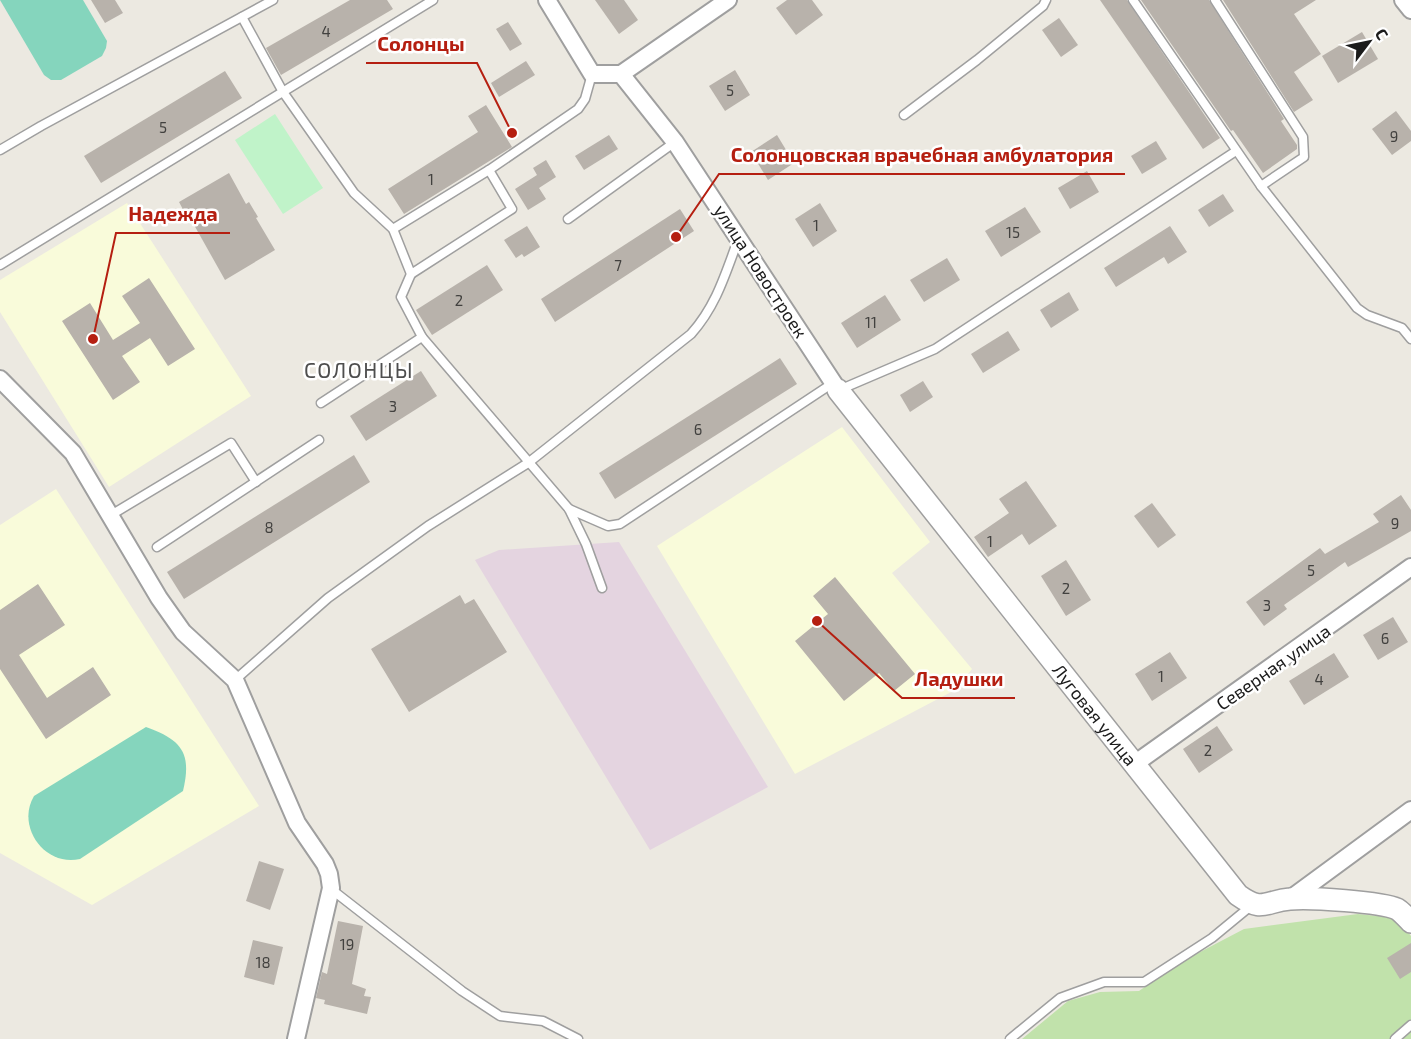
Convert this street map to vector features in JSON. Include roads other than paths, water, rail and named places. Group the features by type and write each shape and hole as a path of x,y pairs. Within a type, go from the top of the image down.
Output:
{"street":[{"path":"547,0 592,74 621,74 728,0"},
{"path":"1403,0 1411,10"},
{"name":"улица Новостроек","path":"621,74 675,142 836,386"},
{"path":"0,379 72,453 159,598 183,632 235,680 297,823 325,864 331,888 296,1039"},
{"name":"Луговая улица","path":"836,386 1133,765 1238,895 1252,905"},
{"name":"Северная улица","path":"1133,765 1411,567"},
{"path":"1290,899 1411,810"},
{"path":"1252,905 1266,905 1290,899 1381,905 1397,909 1411,922"}],"lane":[{"path":"0,150 273,0"},
{"path":"0,266 433,0"},
{"path":"904,115 986,53 1043,6 1046,0"},
{"path":"1133,0 1261,186 1357,308 1367,315 1402,328 1411,339"},
{"path":"1215,0 1303,137 1304,157 1261,186"},
{"path":"242,17 283,92 354,193 393,229 411,274"},
{"path":"393,229 489,170 579,109 585,99 592,74"},
{"path":"568,219 675,142"},
{"path":"569,509 608,526 620,524 836,386 935,349 1236,151"},
{"path":"489,170 512,208 411,274 401,297 422,337 569,509 586,544 602,588"},
{"path":"235,680 328,598 428,526 528,463 691,334 716,300 739,237"},
{"path":"321,403 422,337"},
{"path":"157,548 319,440"},
{"path":"111,515 231,443 256,482"},
{"path":"331,888 462,991 500,1016 543,1021 578,1039"},
{"path":"1010,1039 1060,998 1104,982 1144,982 1212,938 1252,905"},
{"path":"1395,1039 1411,1025"}],"place":[{"name":"Солонцы","path":"512,133"},
{"name":"Солонцовская врачебная амбулатория","path":"676,237"},
{"name":"Надежда","path":"93,339"},
{"name":"Ладушки","path":"817,621"}],"district":[{"name":"СОЛОНЦЫ","path":"359,369"}]}
